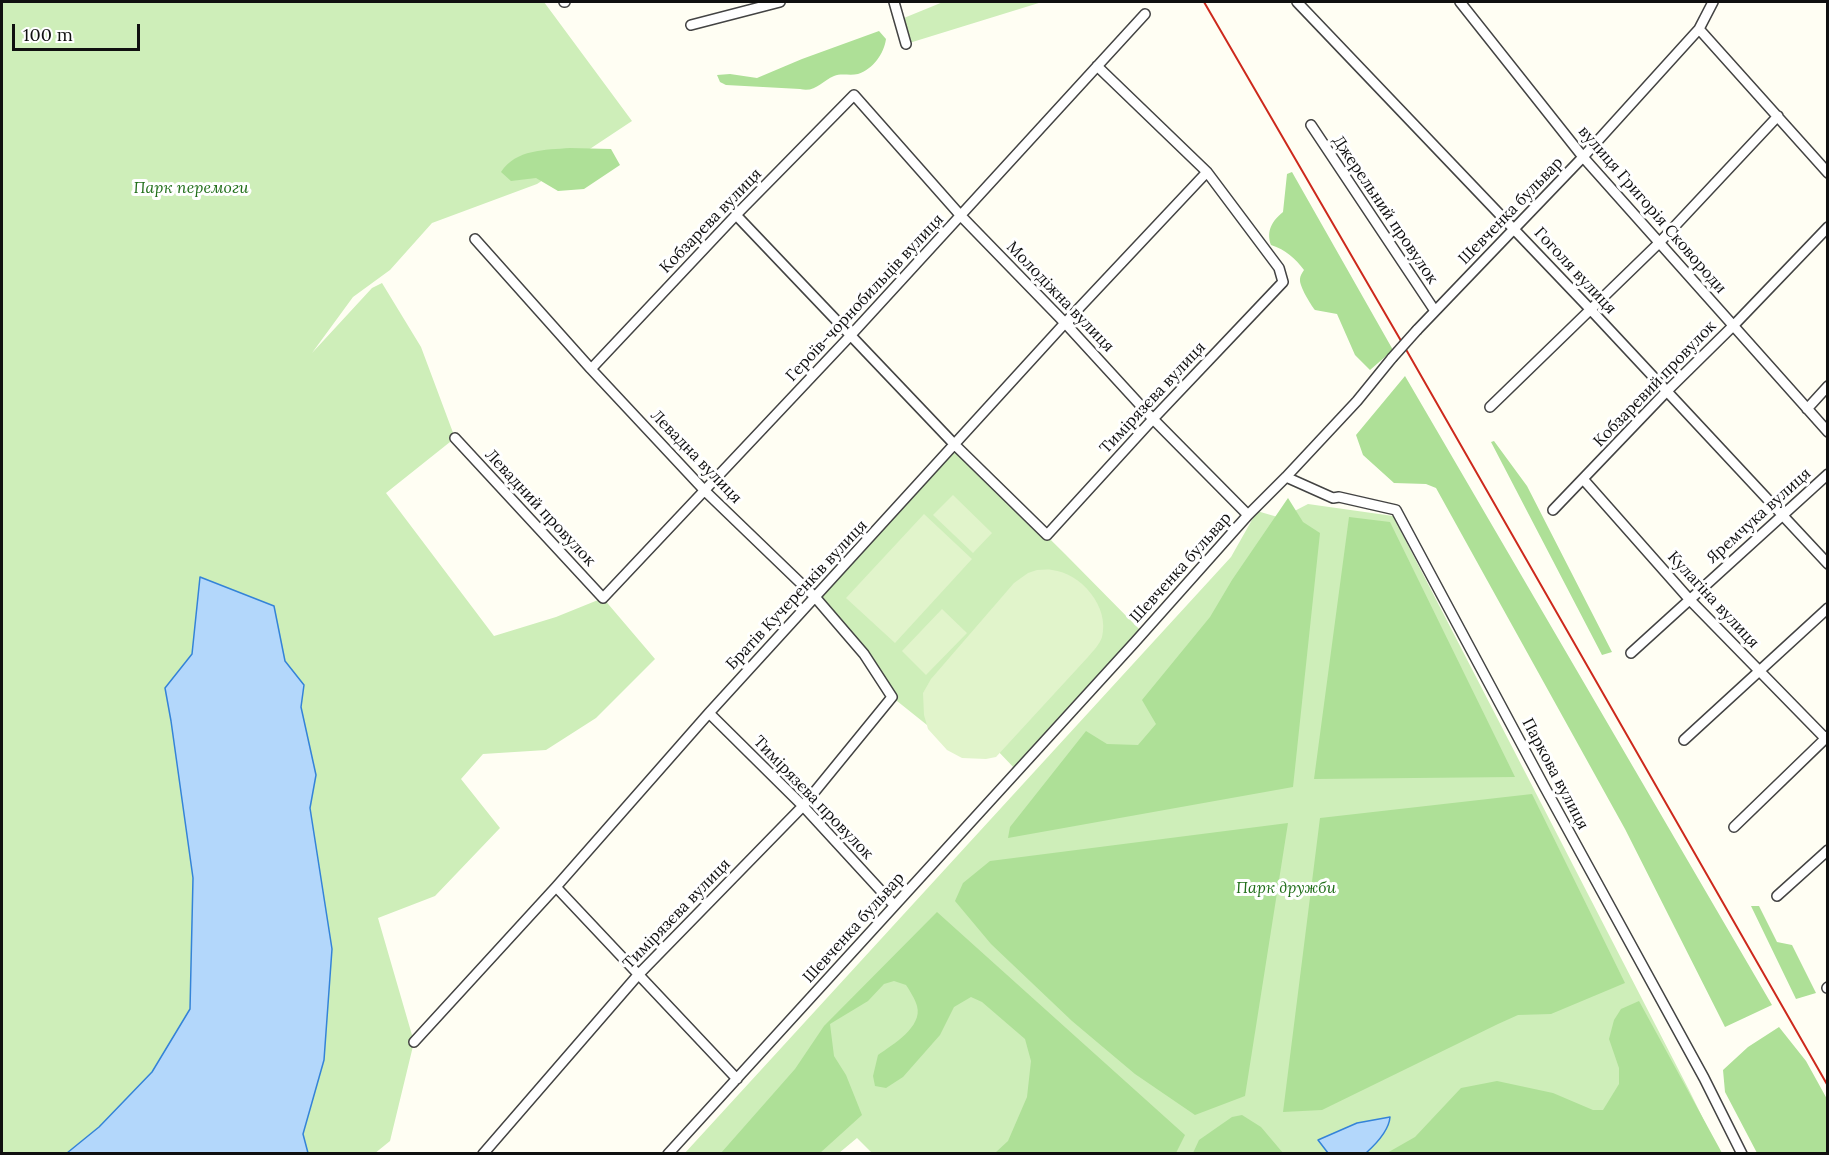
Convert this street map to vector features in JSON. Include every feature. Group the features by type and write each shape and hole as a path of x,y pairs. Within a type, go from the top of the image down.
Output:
{"street":[{"path":"691,25 780,2"},
{"path":"894,2 906,44"},
{"name":"Гоголя вулиця","path":"1297,2 1667,390 1827,564"},
{"name":"вулиця Григорія Сковороди","path":"1460,2 1583,157 1827,432"},
{"name":"Шевченка бульвар","path":"668,1154 1248,515 1357,401 1417,330 1583,157 1699,29 1713,2"},
{"name":"Героїв-чорнобильців вулиця","path":"603,598 851,335 1145,14"},
{"path":"1699,29 1778,117 1824,160 1827,173"},
{"path":"1097,66 1207,172"},
{"name":"Молодіжна вулиця","path":"854,95 961,216 1065,323 1153,419 1248,515"},
{"name":"Кобзарева вулиця","path":"591,369 736,215 854,95"},
{"path":"1490,407 1659,243 1778,117"},
{"name":"Джерельний провулок","path":"1311,125 1435,311"},
{"name":"Тимірязєва вулиця","path":"954,445 1047,535 1283,282 1279,268 1207,172"},
{"name":"Братів Кучеренків вулиця","path":"414,1042 556,888 709,713 1065,323 1207,172"},
{"path":"736,215 954,445"},
{"name":"Кобзаревий провулок","path":"1553,510 1827,227"},
{"name":"Левадна вулиця","path":"475,239 591,369 705,491 815,597 864,654 892,697"},
{"path":"1807,409 1827,386"},
{"name":"Левадний провулок","path":"455,438 603,598"},
{"name":"Яремчука вулиця","path":"1631,653 1827,474"},
{"name":"Паркова вулиця","path":"1286,477 1333,498 1339,497 1396,510 1704,1078 1742,1154"},
{"name":"Кулагіна вулиця","path":"1583,479 1690,600 1826,736"},
{"path":"1684,740 1827,608"},
{"name":"Тимірязєва вулиця","path":"483,1154 638,975 803,806 892,697"},
{"name":"Тимірязєва провулок","path":"709,713 803,806 894,905"},
{"path":"1734,827 1826,736"},
{"path":"1777,896 1827,850"},
{"path":"556,888 737,1079"}],"green space":[{"name":"Парк перемоги","path":"2,2 544,2 632,121 537,184 432,223 390,270 353,297 312,353 372,288 382,283 421,347 455,438 386,493 494,636 556,617 603,598 655,659 596,718 546,750 483,754 461,779 500,828 435,896 378,918 414,1042 390,1141 374,1154 2,1154"},
{"path":"943,2 1042,2 906,44 899,20"},
{"path":"879,31 886,39 885,45 877,60 868,69 858,74 834,76 810,89 726,85 720,82 717,75 730,74 757,78"},
{"path":"611,149 620,165 584,189 558,191 536,178 511,181 501,172 507,164 523,155 541,150"},
{"path":"1292,172 1393,350 1370,370 1355,355 1337,314 1315,310 1311,304 1300,282 1304,270 1301,266 1286,252 1271,245 1270,231 1273,223 1283,212 1287,174"},
{"path":"1405,376 1772,1005 1725,1027 1625,829 1436,488 1426,484 1394,483 1363,455 1356,435"},
{"path":"1494,441 1527,486 1612,652 1602,655 1491,442"},
{"path":"955,445 1143,633 1017,771 995,748 947,741 892,697 815,597"},
{"path":"953,495 992,533 973,553 933,515"},
{"path":"1288,498 1303,522 1320,533 1293,787 1008,838 1010,827 1086,731 1107,744 1138,745 1156,724 1142,700 1210,617 1232,580"},
{"name":"Парк дружби","path":"1308,504 1393,516 1720,1153 873,1154 857,1138 839,1153 684,1154 1231,557 1257,511 1281,518"},
{"path":"924,514 972,559 895,643 846,598"},
{"path":"1349,517 1390,522 1515,777 1314,779"},
{"path":"1037,570 1063,573 1083,585 1091,593 1102,614 1101,640 996,757 962,758 947,750 928,729 924,715 923,693 931,679 1014,583 1028,573"},
{"path":"942,609 967,633 926,675 902,651"},
{"path":"1532,794 1625,983 1551,1014 1518,1015 1322,1110 1283,1112 1320,818"},
{"path":"1288,823 1245,1096 1195,1115 1135,1074 1072,1021 991,944 955,901 963,883 990,861"},
{"path":"1751,906 1759,906 1777,942 1792,945 1816,993 1796,999"},
{"path":"937,912 1185,1135 1176,1153 995,1153 1008,1141 1027,1097 1031,1061 1025,1039 982,1002 971,997 954,1007 940,1035 903,1077 886,1088 875,1086 873,1076 878,1055 905,1035 918,1014 916,1003 906,985 894,981 884,984 868,1001 830,1024 834,1056 846,1075 862,1115 820,1153 721,1153 795,1069 824,1026"},
{"path":"1639,1001 1722,1153 1387,1153 1415,1137 1461,1088 1497,1081 1553,1093 1593,1110 1603,1110 1619,1084 1619,1068 1609,1039 1614,1020 1621,1009"},
{"path":"1779,1027 1806,1061 1827,1099 1827,1153 1757,1153 1725,1092 1723,1070 1748,1047"},
{"path":"1242,1115 1261,1127 1283,1153 1193,1153 1199,1140 1232,1117"}],"water":[{"path":"200,577 274,606 285,661 304,685 301,707 316,775 310,808 332,949 324,1060 303,1134 308,1153 67,1153 99,1127 152,1072 190,1009 193,878 165,688 192,654"},
{"path":"1390,1117 1385,1132 1366,1153 1328,1153 1318,1140 1357,1123"}],"railway":[{"path":"1204,2 1828,1086"}]}
